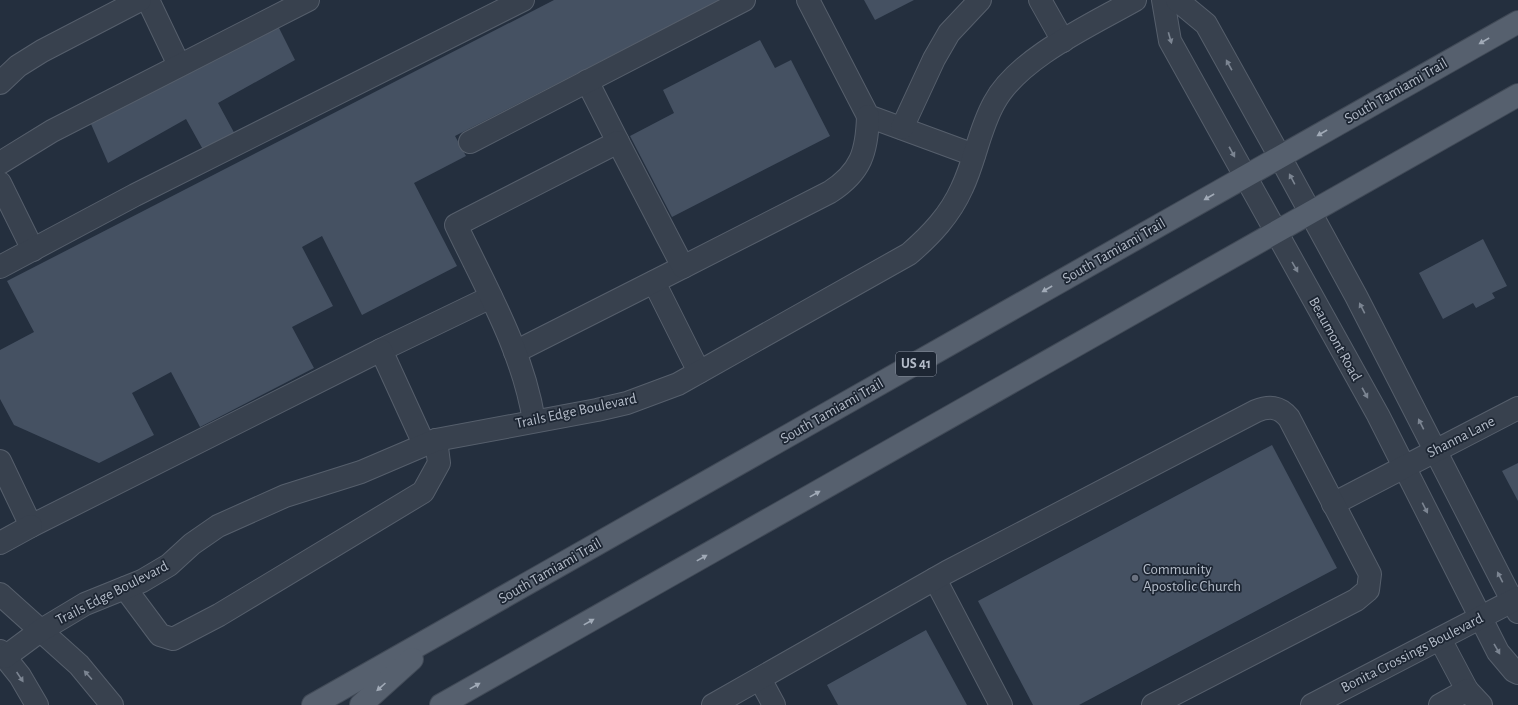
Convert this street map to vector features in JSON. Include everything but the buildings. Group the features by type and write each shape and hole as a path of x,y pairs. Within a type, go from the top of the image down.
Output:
{"main road":[{"name":"South Tamiami Trail","path":"313,705 1518,22"},
{"path":"441,705 1518,95"},
{"path":"362,705 441,633"}],"street":[{"path":"0,83 18,66 42,51 140,0"},
{"path":"148,0 179,65"},
{"path":"0,163 52,131 308,0"},
{"path":"0,267 135,195 523,0"},
{"path":"470,142 744,0"},
{"path":"515,352 830,192 845,183 855,171 863,156 867,139 868,116 808,0"},
{"path":"902,128 934,59 949,33 980,0"},
{"path":"1040,0 1063,42"},
{"name":"Trails Edge Boulevard","path":"2,654 85,604 142,581 169,565 192,544 218,526 285,496 361,472 430,442 627,403 678,384 909,254 933,233 949,212 962,188 994,102 1012,78 1034,58 1135,0"},
{"name":"Beaumont Road","path":"1162,0 1170,41 1366,395 1404,466 1498,652 1514,671 1518,673"},
{"path":"1177,0 1206,24 1356,296 1434,451 1516,604"},
{"path":"587,81 683,267"},
{"path":"868,116 974,154"},
{"path":"534,421 530,397 515,352 491,297 456,224 618,142"},
{"path":"0,183 33,250"},
{"path":"654,282 699,372"},
{"path":"0,543 380,350 491,297"},
{"path":"125,588 160,635 173,639 219,615 423,492 439,463 430,442 380,350"},
{"path":"713,705 935,579 1264,408 1278,408 1289,418 1370,574 1368,590 1356,600 1153,705"},
{"name":"Shanna Lane","path":"1333,504 1518,408"},
{"path":"0,461 32,526"},
{"path":"935,579 1001,705"},
{"path":"0,594 79,665 112,705"},
{"name":"Bonita Crossings Boulevard","path":"1324,702 1480,618 1516,604"},
{"path":"1440,639 1474,697 1440,705"},
{"path":"2,654 20,676 37,705"},
{"path":"760,679 774,705"}],"place":[{"name":"Community Apostolic Church","path":"1135,578"}]}
